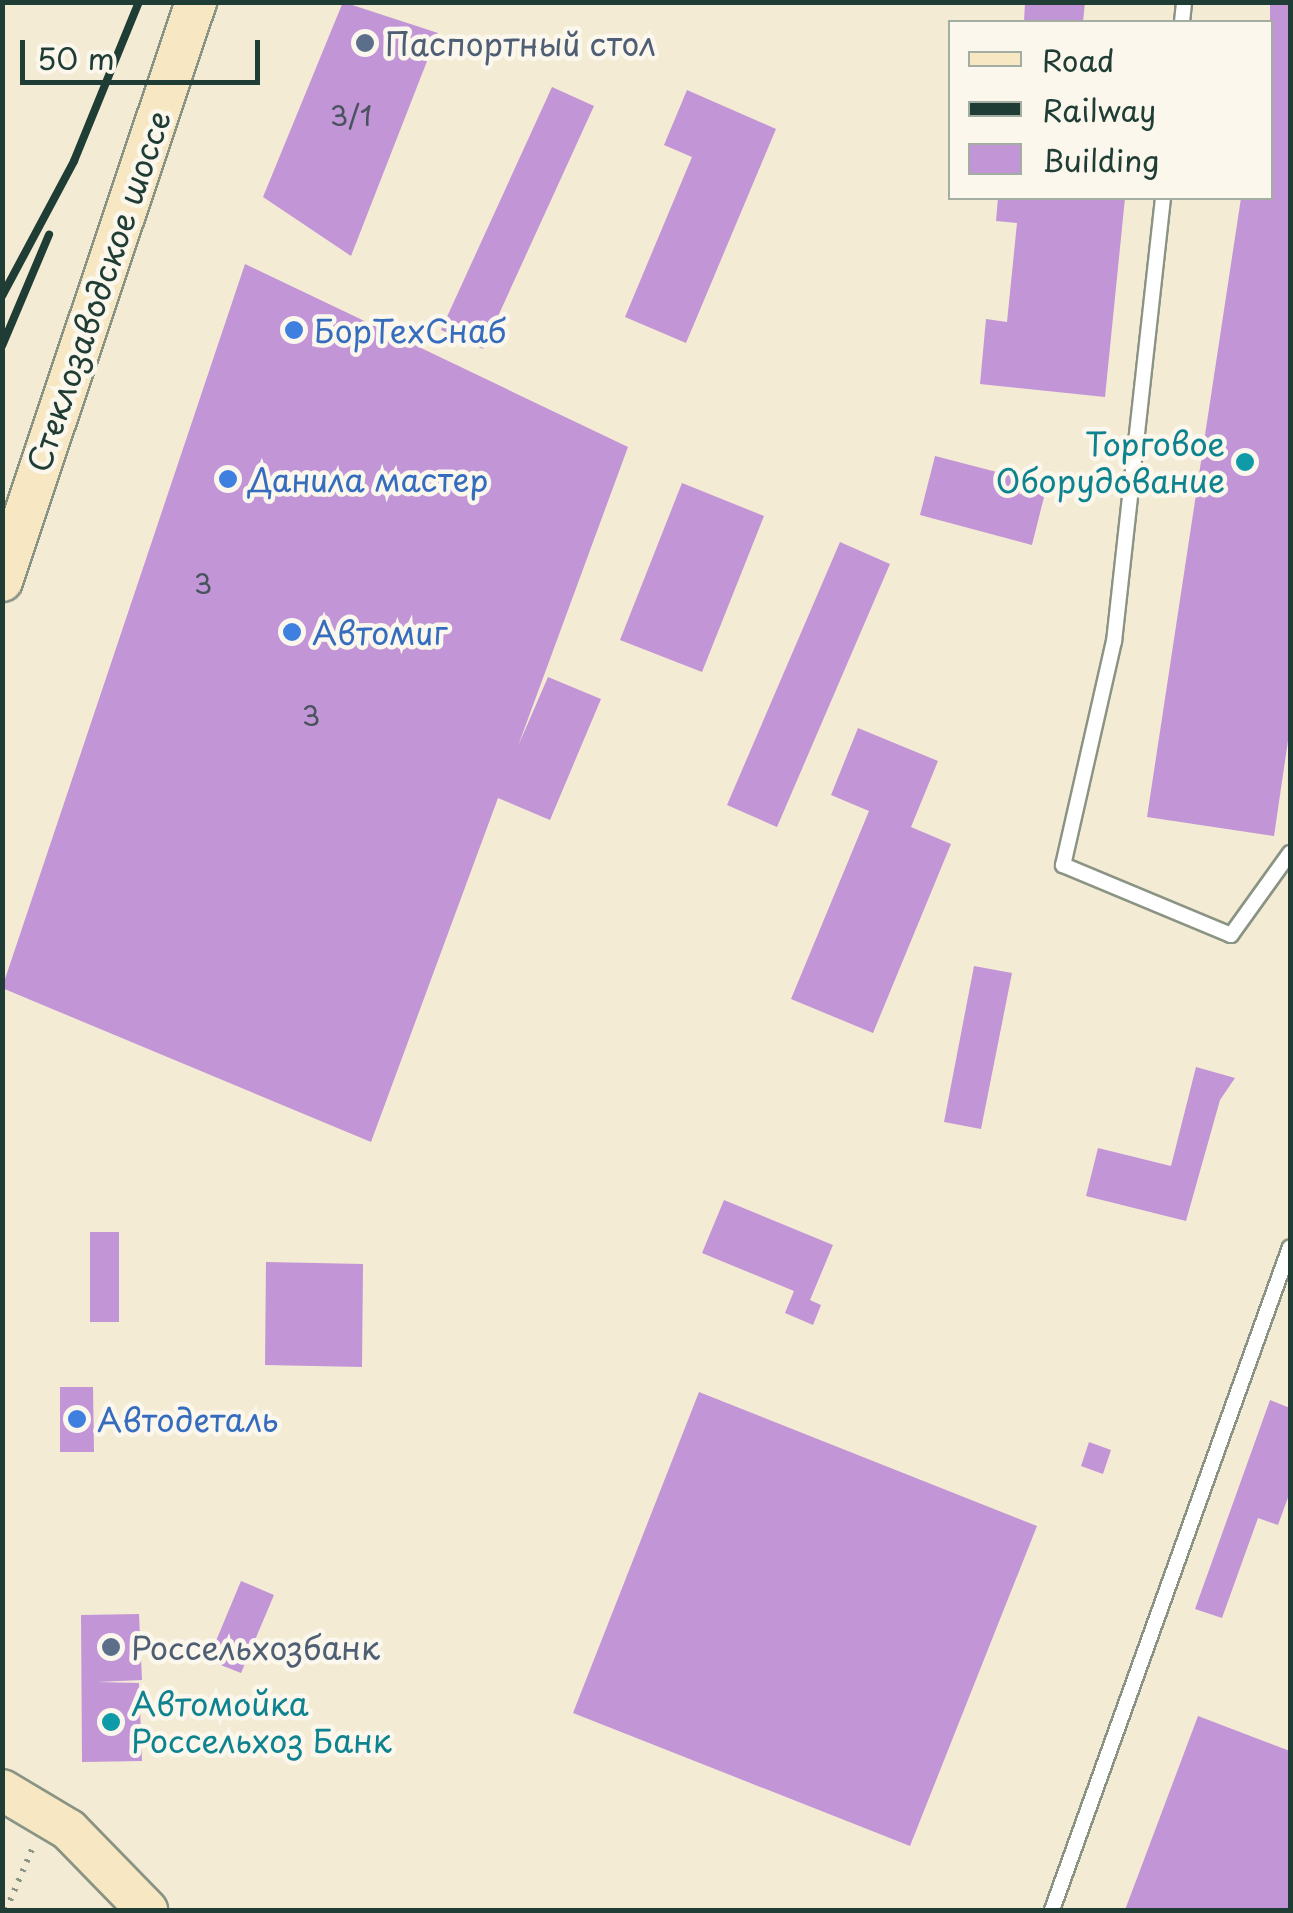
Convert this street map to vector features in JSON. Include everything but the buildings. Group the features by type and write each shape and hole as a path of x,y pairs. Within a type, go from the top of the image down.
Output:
{"main road":[{"name":"Стеклозаводское шоссе","path":"2,581 196,2"},
{"path":"2,1790 69,1830 147,1910"}],"lane":[{"path":"1163,200 1114,640 1063,866 1232,935 1290,853"},
{"path":"1052,1910 1290,1247"}],"path":[{"path":"6,1910 46,1816"}],"railway":[{"path":"2,296 74,161 139,2"},
{"path":"2,346 49,235"}],"place":[{"name":"Паспортный стол","path":"365,43"},
{"name":"БорТехСнаб","path":"294,330"},
{"name":"Торговое Оборудование","path":"1245,462"},
{"name":"Данила мастер","path":"228,479"},
{"name":"Автомиг","path":"292,632"},
{"name":"Автодеталь","path":"77,1419"},
{"name":"Россельхозбанк","path":"111,1647"},
{"name":"Автомойка Россельхоз Банк","path":"111,1722"}]}
